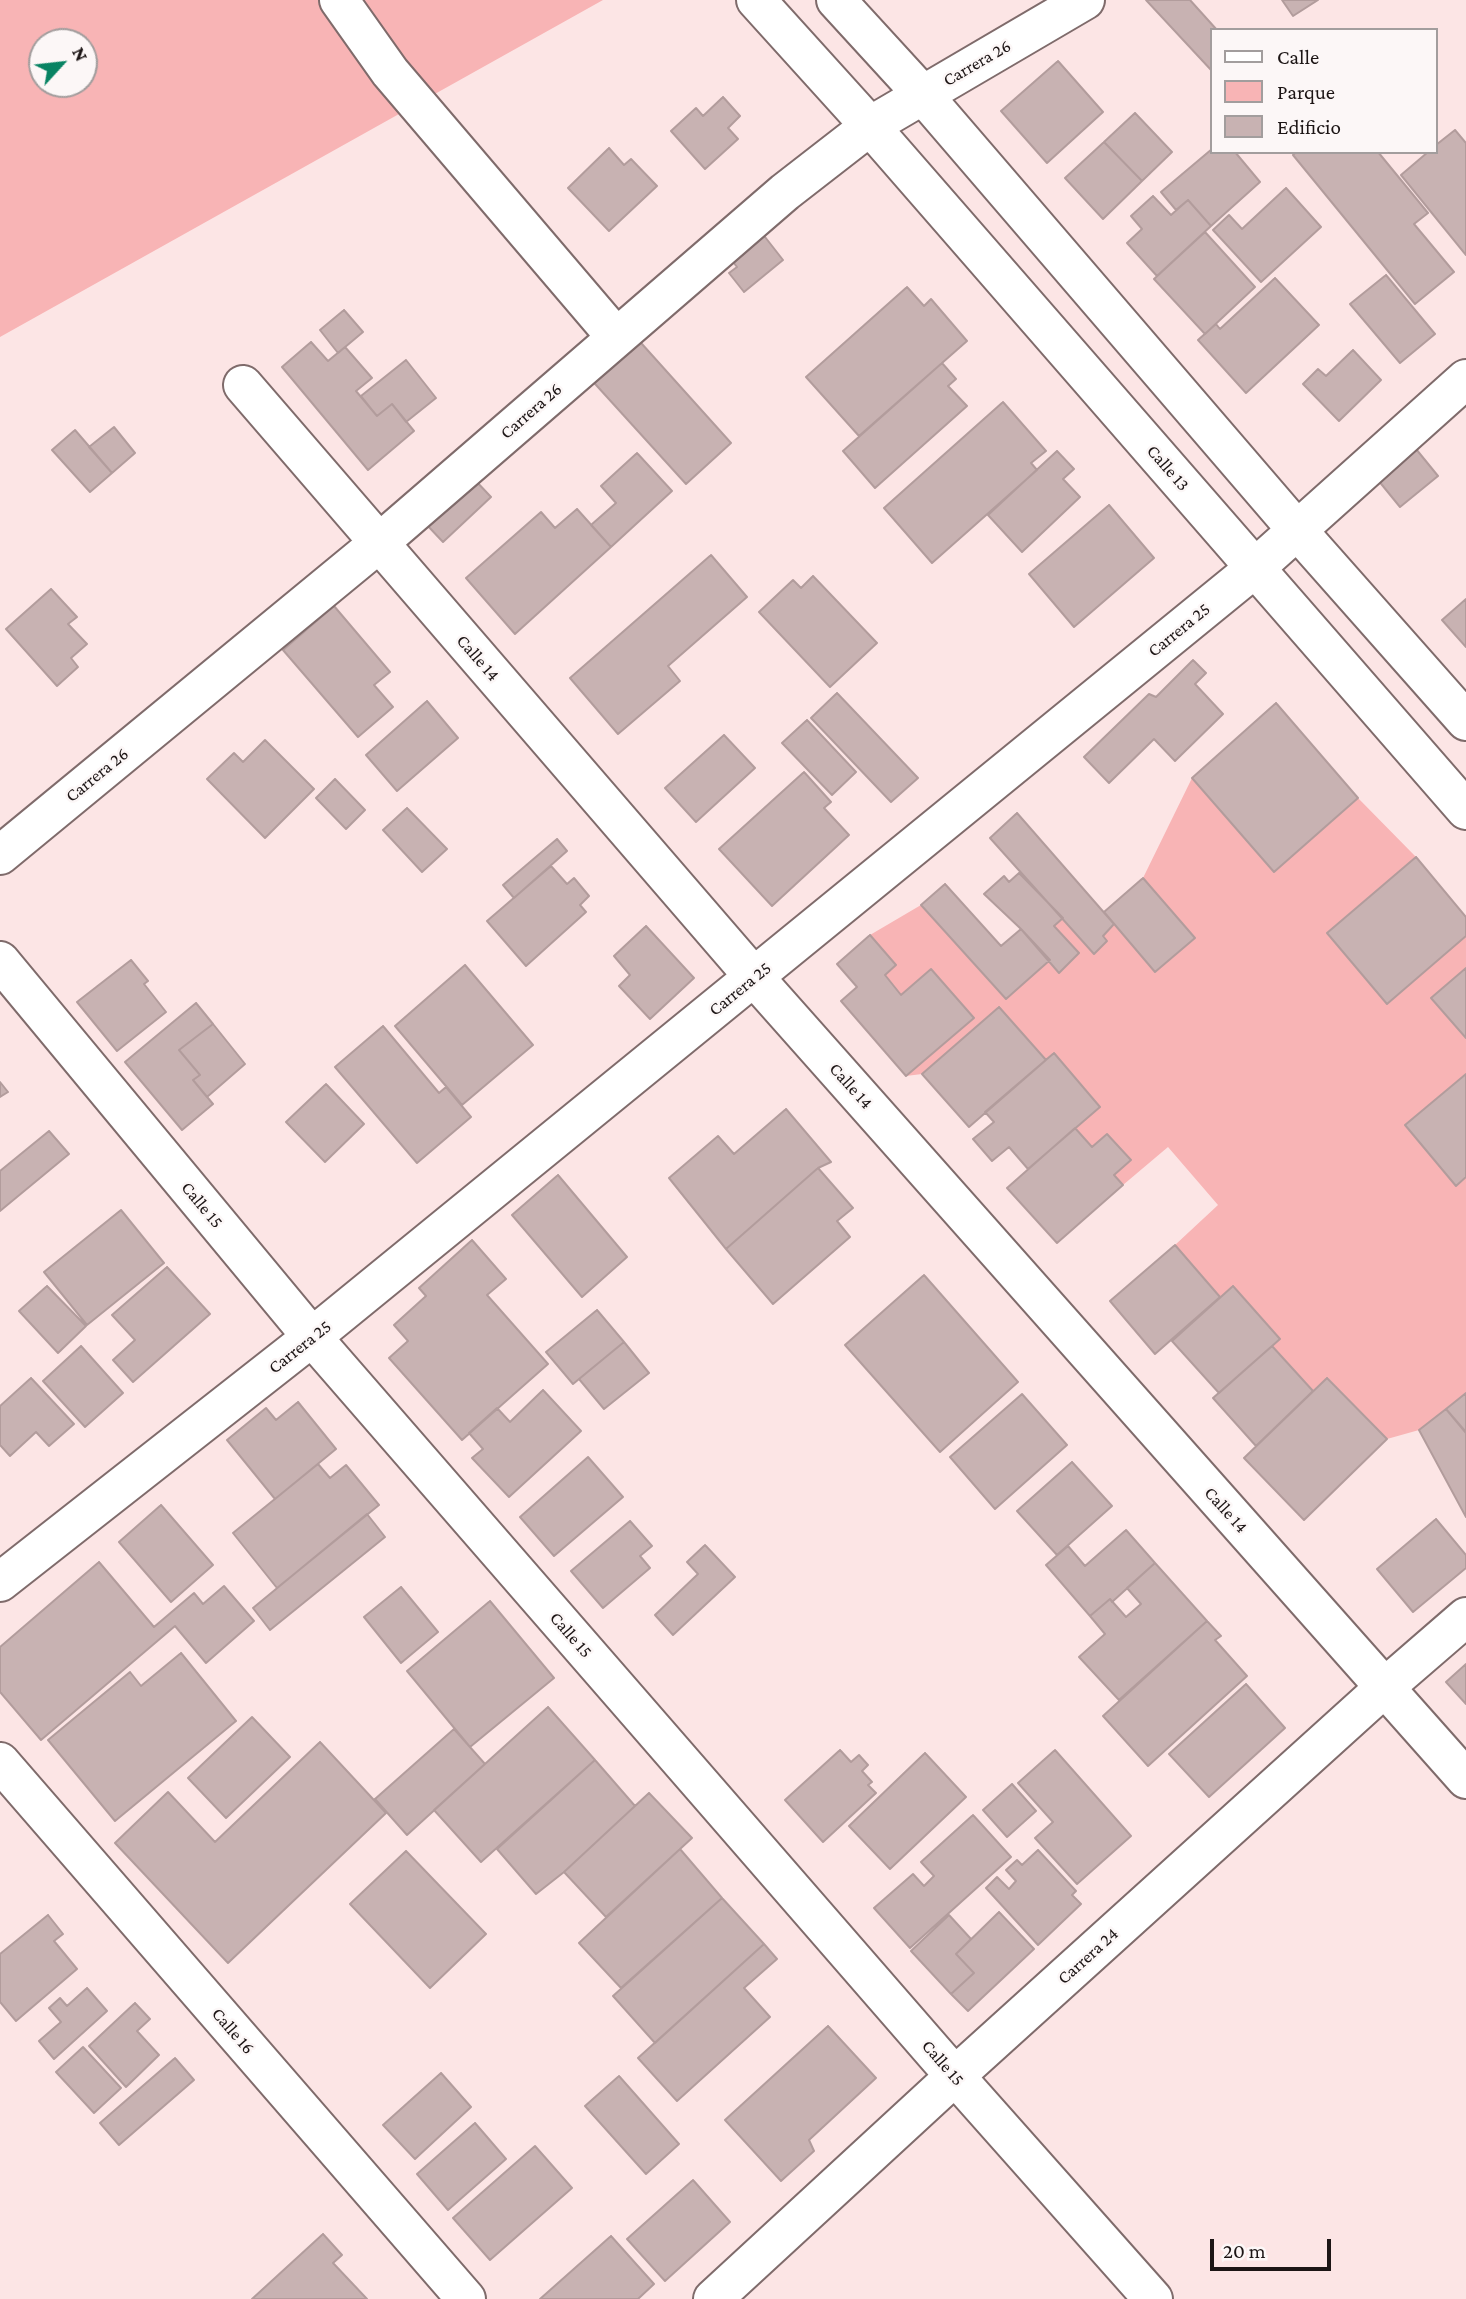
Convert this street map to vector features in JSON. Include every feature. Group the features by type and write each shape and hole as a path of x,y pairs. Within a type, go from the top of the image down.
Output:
{"street":[{"path":"339,0 390,72 616,337"},
{"name":"Calle 13","path":"756,0 870,126 1466,810"},
{"path":"836,0 923,95 1297,530 1466,721"},
{"name":"Carrera 26","path":"0,855 379,543 785,192 870,126 1085,0"},
{"name":"Carrera 25","path":"0,1582 312,1337 1255,569 1466,379"},
{"name":"Calle 14","path":"243,385 754,977 1466,1779"},
{"name":"Calle 15","path":"0,961 312,1337 955,2076 1153,2299"},
{"name":"Carrera 24","path":"713,2299 955,2076 1466,1617"},
{"name":"Calle 16","path":"0,1762 466,2299"}],"green space":[{"path":"0,0 603,0 0,337"},
{"path":"1192,778 1274,872 1358,798 1416,857 1327,933 1387,1003 1466,936 1466,968 1431,998 1466,1038 1466,1074 1405,1125 1466,1177 1466,1393 1419,1430 1387,1439 1328,1378 1313,1391 1272,1346 1280,1339 1234,1287 1220,1297 1175,1245 1218,1205 1168,1147 1123,1185 1114,1175 1130,1160 1107,1134 1092,1147 1075,1128 1100,1107 1054,1053 1046,1060 999,1007 922,1074 906,1076 973,1018 931,969 901,995 885,975 896,965 870,935 921,905 1006,999 1050,960 1059,973 1079,953 1054,926 1063,918 1094,954 1107,941 1103,936 1114,924 1155,972 1194,938 1143,878"}],"building":[{"path":"1146,0 1190,0 1215,28 1210,28 1210,69"},
{"path":"1282,0 1318,0 1293,16"},
{"path":"1058,61 1103,112 1047,163 1001,111"},
{"path":"723,97 740,116 728,128 738,139 705,169 671,131 696,108 703,116"},
{"path":"1135,113 1172,152 1142,181 1104,142"},
{"path":"1455,130 1466,143 1466,255 1401,175 1426,154 1438,154 1438,143"},
{"path":"1104,142 1142,181 1103,219 1065,178"},
{"path":"609,148 624,165 631,159 657,186 609,231 568,188"},
{"path":"1210,151 1210,154 1237,154 1260,182 1211,226 1188,200 1176,210 1161,192"},
{"path":"1380,154 1428,213 1414,224 1454,272 1415,304 1293,155"},
{"path":"1286,188 1321,227 1261,282 1213,230 1229,215 1242,229"},
{"path":"1153,196 1171,215 1188,200 1211,226 1157,276 1127,243 1142,229 1131,216"},
{"path":"758,228 783,260 744,292 729,273 737,267 726,253"},
{"path":"1205,232 1255,287 1205,334 1154,279"},
{"path":"1386,275 1435,334 1400,363 1350,304"},
{"path":"1275,278 1319,325 1246,393 1198,340 1216,324 1220,329"},
{"path":"907,287 924,306 931,299 967,341 859,436 806,377"},
{"path":"344,310 363,332 338,353 320,330"},
{"path":"633,334 731,443 686,484 587,375"},
{"path":"311,342 328,361 345,347 372,378 356,391 377,416 392,404 414,431 368,470 282,367"},
{"path":"1353,350 1381,380 1339,421 1303,384 1318,369 1326,376"},
{"path":"406,360 436,398 406,422 392,404 377,416 361,396"},
{"path":"942,363 956,379 948,386 967,406 875,488 843,451"},
{"path":"1003,402 1046,451 1031,463 1037,470 932,563 884,508"},
{"path":"114,427 135,453 112,473 89,447"},
{"path":"75,430 112,473 90,492 52,450"},
{"path":"1416,449 1438,476 1400,507 1378,480"},
{"path":"1057,451 1074,469 1063,479 1080,497 1022,552 988,515"},
{"path":"637,453 672,491 611,547 591,525 616,503 601,486"},
{"path":"474,479 491,497 443,542 426,524"},
{"path":"1109,505 1154,558 1074,627 1029,574"},
{"path":"577,509 611,547 515,634 466,578 541,512 555,528"},
{"path":"711,555 747,597 668,666 680,681 618,734 570,678"},
{"path":"813,576 877,643 830,687 759,612 793,580 801,588"},
{"path":"51,589 77,617 68,624 87,644 71,658 78,667 57,686 6,629"},
{"path":"1466,599 1466,647 1442,620"},
{"path":"334,606 390,672 374,685 393,707 358,737 283,650"},
{"path":"1193,660 1206,673 1195,684 1223,714 1175,761 1154,739 1109,783 1084,757 1149,694 1156,697"},
{"path":"837,693 918,778 891,802 811,718"},
{"path":"427,701 458,738 397,791 366,755"},
{"path":"1276,703 1358,798 1274,872 1192,778"},
{"path":"807,720 856,772 832,795 782,743"},
{"path":"724,735 755,768 696,822 665,788"},
{"path":"265,740 314,789 265,838 207,779 234,753 243,762"},
{"path":"804,772 831,802 824,808 849,835 772,906 719,849"},
{"path":"335,779 365,810 346,829 316,798"},
{"path":"407,808 447,849 422,872 383,830"},
{"path":"1017,813 1114,924 1103,936 1107,941 1094,954 990,838"},
{"path":"557,839 567,851 514,898 503,885"},
{"path":"1416,857 1466,917 1466,936 1387,1004 1327,933"},
{"path":"551,866 567,884 574,878 589,896 580,905 586,912 526,966 487,921"},
{"path":"1019,873 1063,918 1054,926 1079,953 1059,973 1021,929 984,894 1004,876 1009,882"},
{"path":"1143,878 1195,938 1155,972 1104,912"},
{"path":"945,884 1001,946 1021,929 1050,960 1006,999 921,905"},
{"path":"646,926 694,978 650,1019 619,986 630,975 614,956"},
{"path":"870,935 896,965 885,975 901,995 931,969 974,1018 906,1076 841,1001 857,987 837,964"},
{"path":"131,960 148,981 144,984 166,1012 117,1051 77,1002"},
{"path":"465,965 533,1045 462,1105 395,1026"},
{"path":"1466,968 1466,1038 1431,998"},
{"path":"196,1003 213,1024 179,1050 200,1075 193,1080 213,1104 182,1130 125,1062"},
{"path":"999,1007 1046,1060 969,1127 922,1074"},
{"path":"213,1024 245,1064 207,1097 193,1080 200,1075 179,1050"},
{"path":"383,1026 439,1093 446,1087 471,1117 417,1163 335,1067"},
{"path":"1054,1053 1100,1107 1028,1169 1009,1147 992,1161 973,1139 994,1122 985,1112"},
{"path":"1466,1074 1466,1177 1456,1186 1405,1125"},
{"path":"0,1082 8,1092 0,1097"},
{"path":"326,1084 364,1124 325,1162 286,1122"},
{"path":"786,1109 831,1162 818,1168 726,1249 669,1178 718,1136 734,1154"},
{"path":"1075,1128 1092,1147 1107,1134 1131,1160 1114,1175 1123,1185 1057,1243 1007,1188"},
{"path":"49,1131 69,1154 0,1211 0,1171"},
{"path":"818,1168 853,1208 837,1221 850,1237 773,1304 726,1249"},
{"path":"558,1175 627,1257 582,1297 512,1215"},
{"path":"121,1210 164,1263 87,1325 44,1272"},
{"path":"472,1240 506,1279 487,1295 548,1364 462,1440 389,1358 408,1341 394,1325 426,1296 419,1288"},
{"path":"1175,1245 1220,1297 1155,1354 1110,1301"},
{"path":"167,1267 210,1314 133,1382 113,1360 135,1340 112,1315"},
{"path":"924,1275 1018,1382 940,1452 845,1345"},
{"path":"47,1286 86,1326 58,1353 19,1311"},
{"path":"1233,1286 1280,1339 1219,1393 1172,1341"},
{"path":"597,1310 624,1342 573,1384 546,1352"},
{"path":"624,1342 649,1373 604,1409 579,1379"},
{"path":"81,1346 123,1393 85,1427 43,1381"},
{"path":"1272,1346 1313,1391 1256,1446 1213,1398"},
{"path":"31,1378 74,1424 49,1446 36,1432 10,1456 0,1445 0,1406"},
{"path":"1327,1378 1387,1439 1304,1520 1244,1458"},
{"path":"543,1390 581,1431 509,1497 472,1458 483,1449 469,1433 497,1408 510,1422"},
{"path":"1466,1393 1466,1433 1446,1409"},
{"path":"1022,1394 1067,1445 995,1509 950,1457"},
{"path":"298,1402 336,1449 275,1499 227,1440 266,1408 276,1420"},
{"path":"1446,1409 1466,1432 1466,1517 1419,1430"},
{"path":"588,1457 623,1497 554,1556 520,1517"},
{"path":"1072,1462 1112,1506 1057,1555 1017,1511"},
{"path":"318,1464 330,1478 346,1465 379,1505 277,1588 233,1533"},
{"path":"161,1505 213,1565 171,1602 119,1542"},
{"path":"367,1514 385,1537 270,1630 253,1608"},
{"path":"1436,1519 1466,1555 1466,1568 1413,1612 1377,1569"},
{"path":"630,1521 652,1546 640,1556 650,1568 603,1608 571,1571"},
{"path":"1126,1530 1155,1563 1112,1602 1110,1599 1090,1616 1046,1565 1068,1546 1085,1566"},
{"path":"705,1545 735,1577 673,1635 655,1615 698,1574 687,1562"},
{"path":"99,1562 154,1627 194,1593 203,1604 224,1586 254,1621 206,1663 175,1626 41,1740 0,1692 0,1647"},
{"path":"1155,1563 1207,1621 1119,1700 1079,1657 1105,1634 1090,1616 1110,1599 1126,1617 1141,1604 1127,1588"},
{"path":"401,1587 438,1632 401,1663 364,1617"},
{"path":"490,1601 554,1678 470,1747 407,1671"},
{"path":"1207,1621 1221,1636 1215,1640 1247,1676 1148,1766 1103,1716"},
{"path":"181,1653 236,1721 115,1821 48,1740 130,1672 141,1686"},
{"path":"1466,1664 1466,1704 1446,1682"},
{"path":"1246,1684 1285,1728 1209,1797 1169,1754"},
{"path":"548,1707 595,1760 481,1862 434,1810"},
{"path":"252,1717 290,1757 226,1818 188,1778"},
{"path":"454,1729 485,1764 407,1835 375,1799"},
{"path":"320,1742 386,1813 228,1963 115,1843 168,1792 215,1842"},
{"path":"840,1750 851,1762 859,1755 868,1765 862,1771 872,1782 868,1785 876,1793 823,1842 785,1800"},
{"path":"1055,1750 1131,1836 1077,1884 1035,1838 1053,1822 1018,1783"},
{"path":"925,1753 966,1797 890,1869 849,1826"},
{"path":"595,1760 635,1806 564,1872 536,1894 497,1849"},
{"path":"1012,1784 1036,1811 1007,1837 983,1810"},
{"path":"649,1793 692,1838 606,1917 564,1872"},
{"path":"973,1815 1011,1857 910,1948 874,1908 913,1874 924,1886 934,1876 921,1862"},
{"path":"680,1849 722,1898 621,1988 579,1943"},
{"path":"1038,1850 1076,1891 1072,1895 1081,1904 1038,1945 986,1888 997,1877 1009,1889 1016,1881 1006,1870 1017,1860 1022,1865"},
{"path":"406,1851 486,1934 430,1988 350,1904"},
{"path":"722,1898 764,1944 655,2043 613,1996"},
{"path":"999,1912 1034,1949 968,2011 951,1994 974,1973 956,1954"},
{"path":"48,1915 63,1934 54,1941 77,1969 16,2021 0,2002 0,1954"},
{"path":"949,1915 971,1939 956,1954 974,1973 951,1994 911,1951"},
{"path":"764,1944 777,1959 744,1988 770,2017 677,2101 638,2058"},
{"path":"87,1988 107,2011 54,2059 39,2041 61,2022 49,2008 60,1998 67,2006"},
{"path":"135,2003 150,2019 137,2031 159,2055 126,2087 89,2046"},
{"path":"828,2026 876,2078 809,2140 814,2151 781,2181 725,2120"},
{"path":"83,2047 121,2088 94,2113 56,2072"},
{"path":"175,2058 194,2080 119,2145 100,2123"},
{"path":"441,2073 471,2107 415,2159 383,2125"},
{"path":"619,2076 679,2144 646,2174 585,2106"},
{"path":"475,2123 506,2159 448,2210 417,2174"},
{"path":"535,2146 572,2188 490,2260 453,2218"},
{"path":"693,2180 730,2222 665,2281 627,2239"},
{"path":"323,2234 342,2255 333,2263 367,2299 252,2299"},
{"path":"611,2236 654,2284 638,2299 540,2299"}]}
